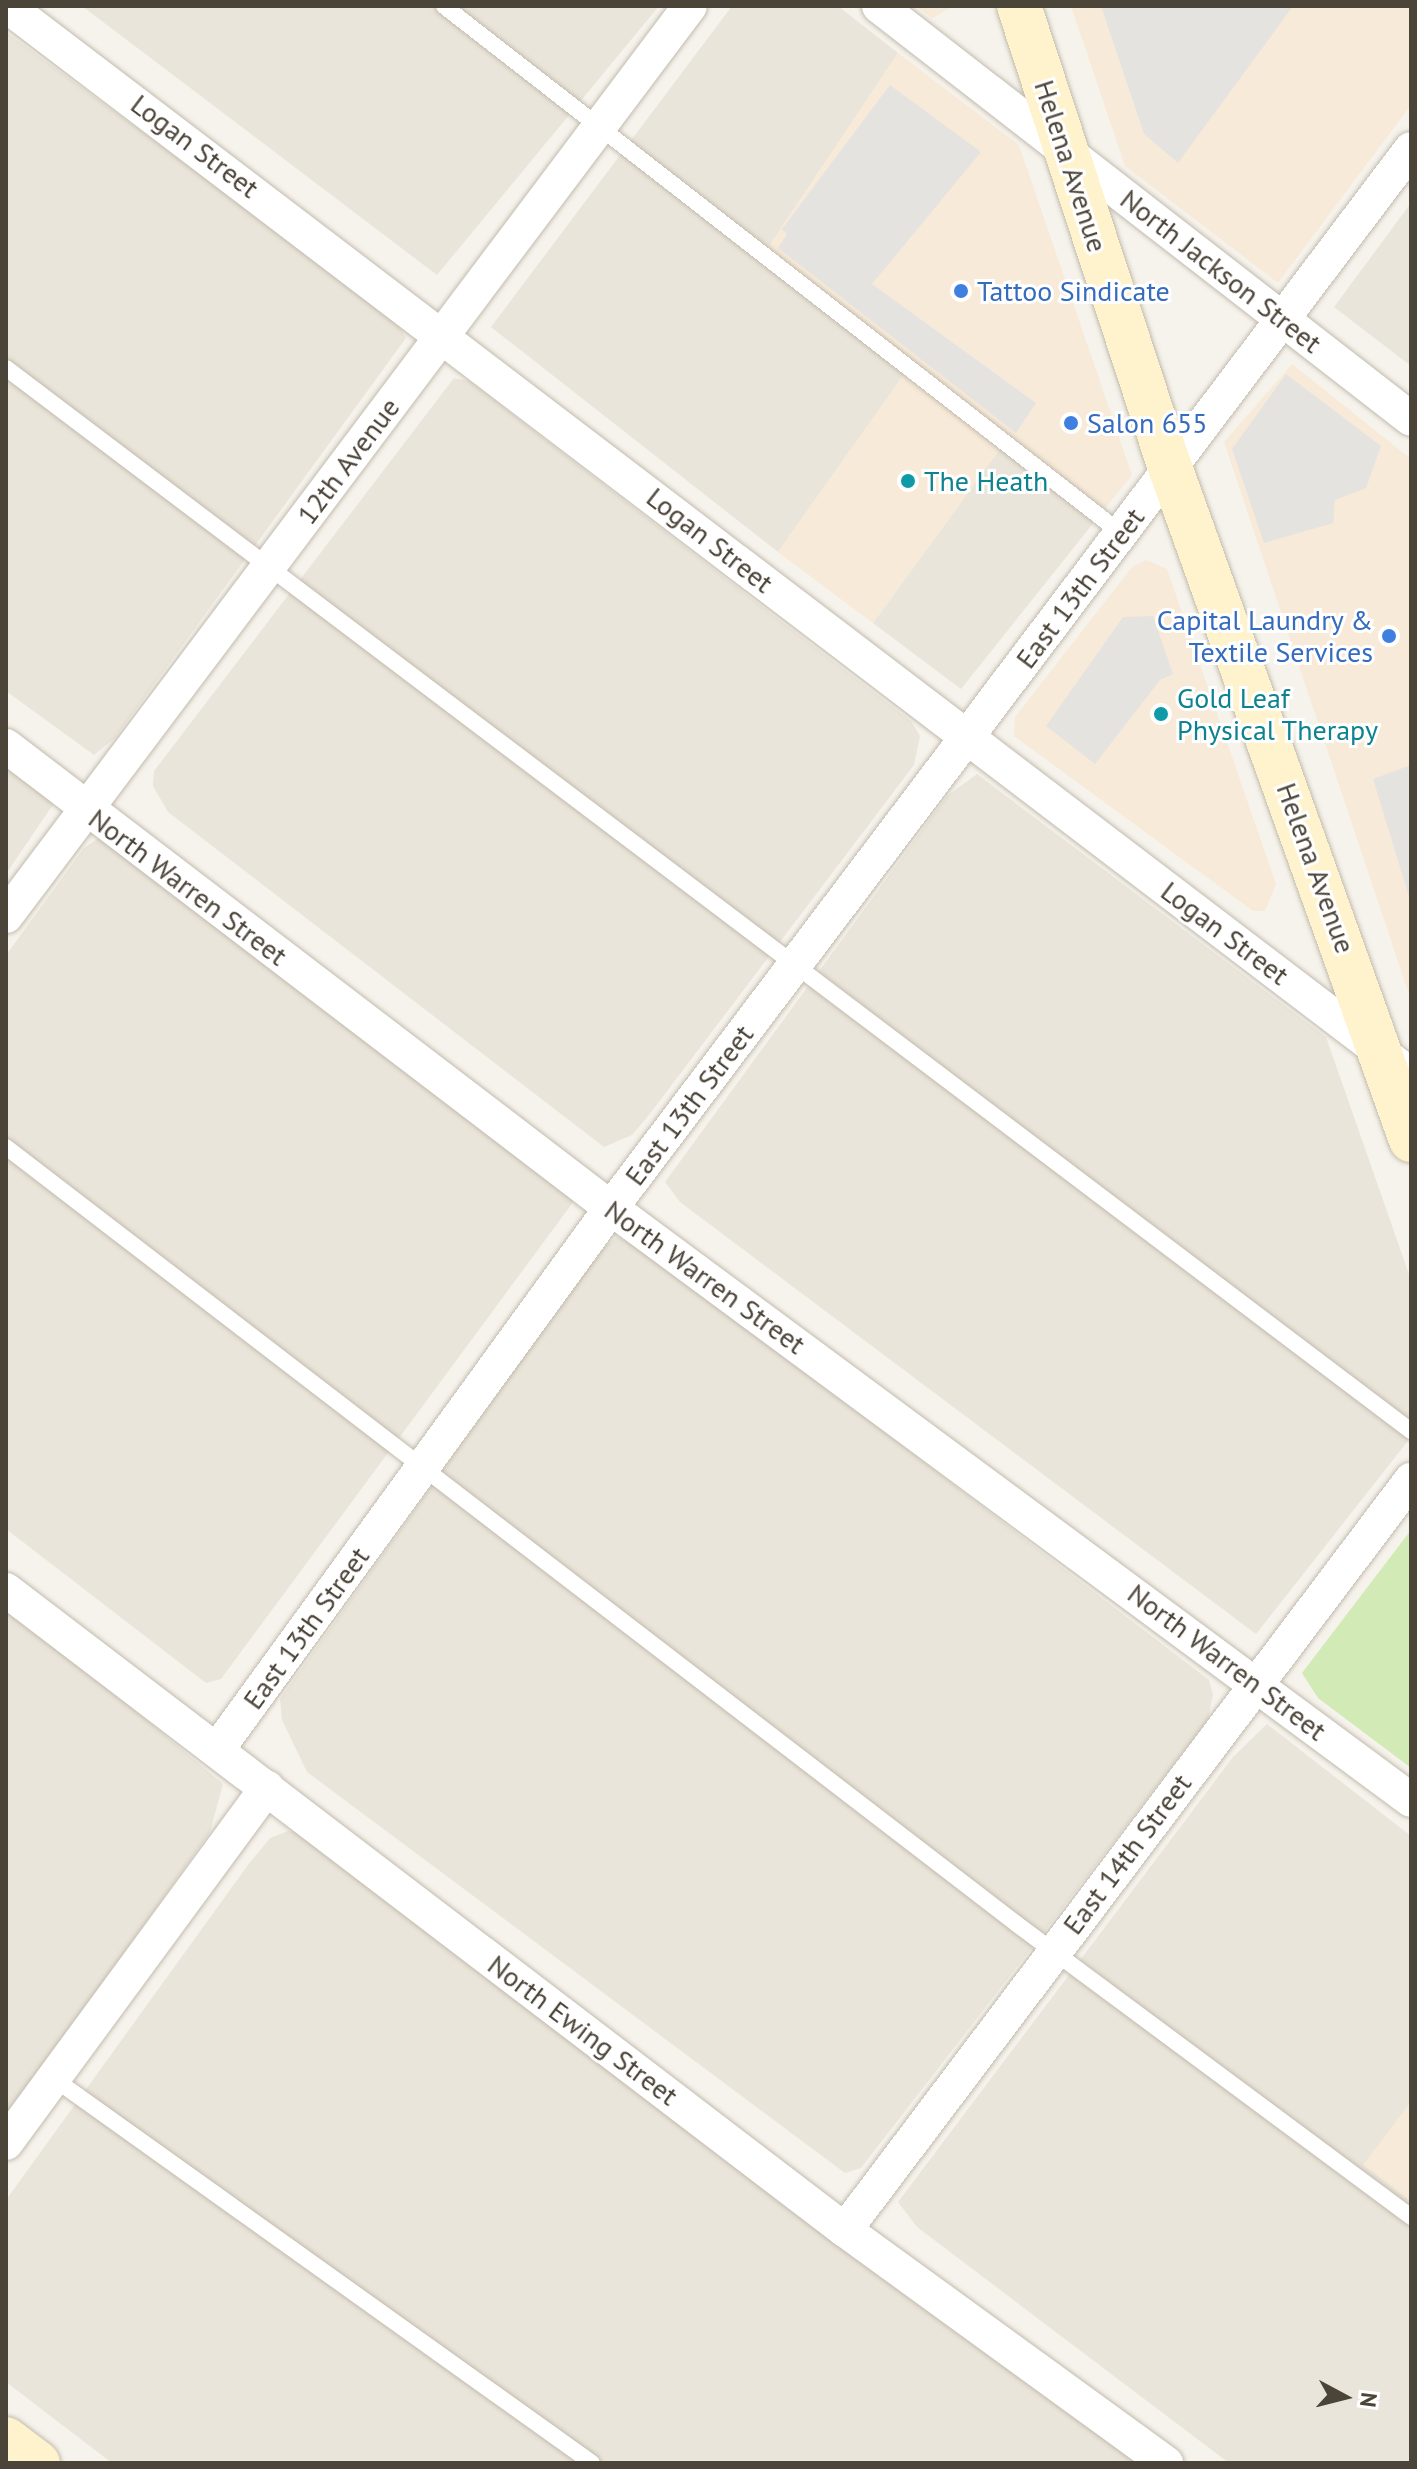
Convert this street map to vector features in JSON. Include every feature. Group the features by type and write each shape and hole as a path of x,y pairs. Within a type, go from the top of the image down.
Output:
{"main road":[{"name":"Helena Avenue","path":"1019,6 1170,467 1397,1063 1411,1140"},
{"path":"6,2439 38,2463"}],"street":[{"name":"Logan Street","path":"7,6 444,333 967,739 1397,1063"},
{"name":"12th Avenue","path":"6,916 690,6"},
{"name":"North Jackson Street","path":"879,6 1411,419"},
{"name":"East 13th Street","path":"217,1750 611,1208 1411,149"},
{"name":"North Warren Street","path":"6,746 611,1208 1411,1800"},
{"name":"East 14th Street","path":"845,2230 1411,1480"},
{"name":"North Ewing Street","path":"6,1590 845,2230 1166,2463"},
{"path":"6,2143 267,1788"}],"lane":[{"path":"444,6 602,123 1121,533"},
{"path":"6,368 1411,1431"},
{"path":"6,1147 1054,1952 1411,2217"},
{"path":"53,2078 592,2463"}],"shaded area":[{"path":"82,6 659,6 437,275"},
{"path":"732,6 838,6 898,53 766,251 910,366 778,552 491,327"},
{"path":"916,6 954,6 932,18"},
{"path":"1071,6 1411,6 1411,105 1278,283 1125,166"},
{"path":"1101,6 1293,6 1178,163 1144,134"},
{"path":"6,32 395,318 406,338 115,738 94,755 6,691"},
{"path":"898,53 1019,145 1132,475 1099,516 1005,442 873,623 778,552 910,366 765,252"},
{"path":"890,85 981,152 872,284 1036,403 1016,433 778,248 787,234 782,229"},
{"path":"1411,203 1411,366 1334,307"},
{"path":"1292,364 1411,459 1411,1000 1224,442"},
{"path":"1286,374 1381,446 1366,488 1335,500 1333,523 1264,543 1232,449"},
{"path":"454,378 469,381 911,721 920,736 914,765 649,1115 632,1135 604,1147 168,812 153,786 154,771"},
{"path":"1005,442 1099,516 961,689 873,623"},
{"path":"1146,560 1167,569 1276,884 1265,911 1253,911 1014,736 1015,717 1132,567"},
{"path":"1153,616 1173,674 1160,680 1095,764 1046,726 1123,617"},
{"path":"6,760 54,803 6,874"},
{"path":"1411,765 1411,903 1373,779"},
{"path":"977,774 1326,1037 1411,1280 1411,1437 1256,1634 680,1202 665,1182 947,796"},
{"path":"102,836 566,1187 574,1201 221,1679 206,1683 6,1529 6,955 84,848"},
{"path":"617,1237 648,1251 1209,1680 1213,1694 1208,1720 861,2168 845,2173 307,1772 282,1720 280,1699 599,1251"},
{"path":"6,1602 223,1784 210,1832 6,2119"},
{"path":"1267,1724 1411,1836 1411,2102 1364,2165 1411,2201 1411,2463 1229,2463 917,2227 898,2202 1233,1757"},
{"path":"288,1831 310,1835 1136,2463 112,2463 6,2382 6,2200 248,1865 270,1838"},
{"path":"1411,2102 1411,2201 1363,2165"}],"green space":[{"path":"1411,1530 1411,1768 1318,1698 1302,1673"}],"place":[{"name":"Tattoo Sindicate","path":"961,291"},
{"name":"Salon 655","path":"1071,423"},
{"name":"The Heath","path":"908,481"},
{"name":"Capital Laundry & Textile Services","path":"1389,636"},
{"name":"Gold Leaf Physical Therapy","path":"1161,714"}]}
